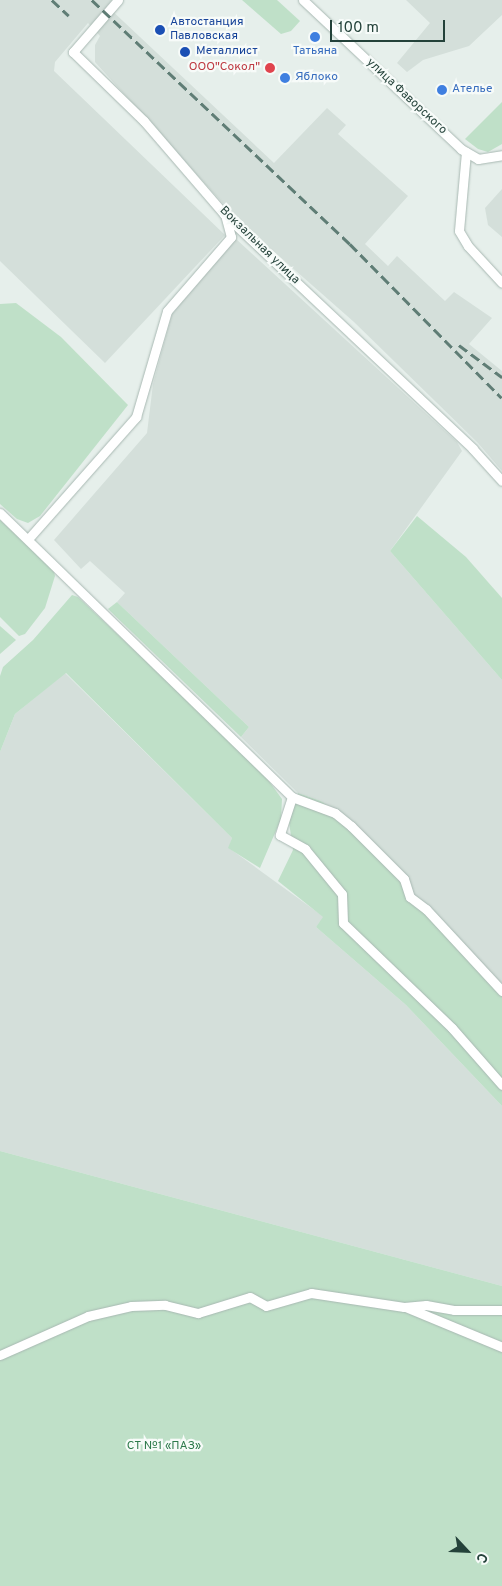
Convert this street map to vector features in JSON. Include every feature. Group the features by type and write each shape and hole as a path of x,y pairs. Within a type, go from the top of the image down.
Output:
{"street":[{"name":"Вокзальная улица","path":"118,0 73,52 144,121 224,214 473,449 502,481"},
{"name":"улица Фаворского","path":"303,0 466,152"},
{"path":"502,155 478,158 466,152 459,230 468,246 502,283"},
{"path":"29,538 136,417 167,311 231,237 224,214"},
{"path":"0,513 29,538 292,797 335,813 351,826 404,879 410,897 426,909 502,991"},
{"path":"292,797 280,835 305,849 342,894 343,923 452,1028 502,1085"},
{"path":"0,1356 88,1316 131,1306 165,1305 198,1313 250,1297 266,1306 311,1292 404,1307 431,1315 502,1347"},
{"path":"404,1307 426,1305 454,1310 502,1310"}],"shaded area":[{"path":"0,0 112,0 107,6 274,163 327,108 346,125 338,134 408,196 365,244 388,266 397,256 445,301 454,292 492,318 469,344 502,371 502,471 478,443 354,322 238,220 95,62 95,45 100,36 88,23 55,62 54,71 225,235 105,363 0,261"},
{"path":"406,0 502,0 502,15 469,46 423,60 407,72 397,63 430,23"},
{"path":"502,189 502,237 488,225 485,208"},
{"path":"236,239 457,442 462,451 390,551 502,680 502,988 321,801 298,793 241,737 249,727 117,602 125,593 90,561 81,569 54,540 147,433 153,384 172,314"},
{"path":"65,673 232,838 229,848 324,917 316,927 406,1005 502,1106 502,1286 0,1151 0,752 15,714"}],"green space":[{"path":"242,0 277,0 300,21 291,31 281,34"},
{"path":"502,102 502,144 488,152 478,149 465,139"},
{"path":"16,303 61,337 128,405 40,516 28,523 17,519 0,504 0,304"},
{"path":"417,516 466,557 502,598 502,680 390,551"},
{"path":"0,520 53,568 55,576 45,608 25,634 19,636 0,617"},
{"path":"72,595 78,597 263,773 282,799 281,819 260,868 228,848 232,838 66,673 15,714 0,752 0,676 3,667 33,640"},
{"path":"117,602 249,727 241,737 108,609"},
{"path":"0,626 16,640 0,654"},
{"path":"298,793 321,801 355,826 413,896 502,988 502,1106 406,1005 316,927 323,917 278,881 293,850 289,822"},
{"name":"СТ №1 «ПАЗ»","path":"0,1151 502,1286 502,1586 0,1586"}],"railway":[{"path":"52,0 69,16"},
{"path":"92,0 350,244 502,398"},
{"path":"459,345 502,377"}],"place":[{"name":"Автостанция Павловская","path":"160,30"},
{"name":"Татьяна","path":"315,37"},
{"name":"Металлист","path":"185,52"},
{"name":"ООО\"Сокол\"","path":"270,68"},
{"name":"Яблоко","path":"285,78"},
{"name":"Ателье","path":"442,90"}]}
